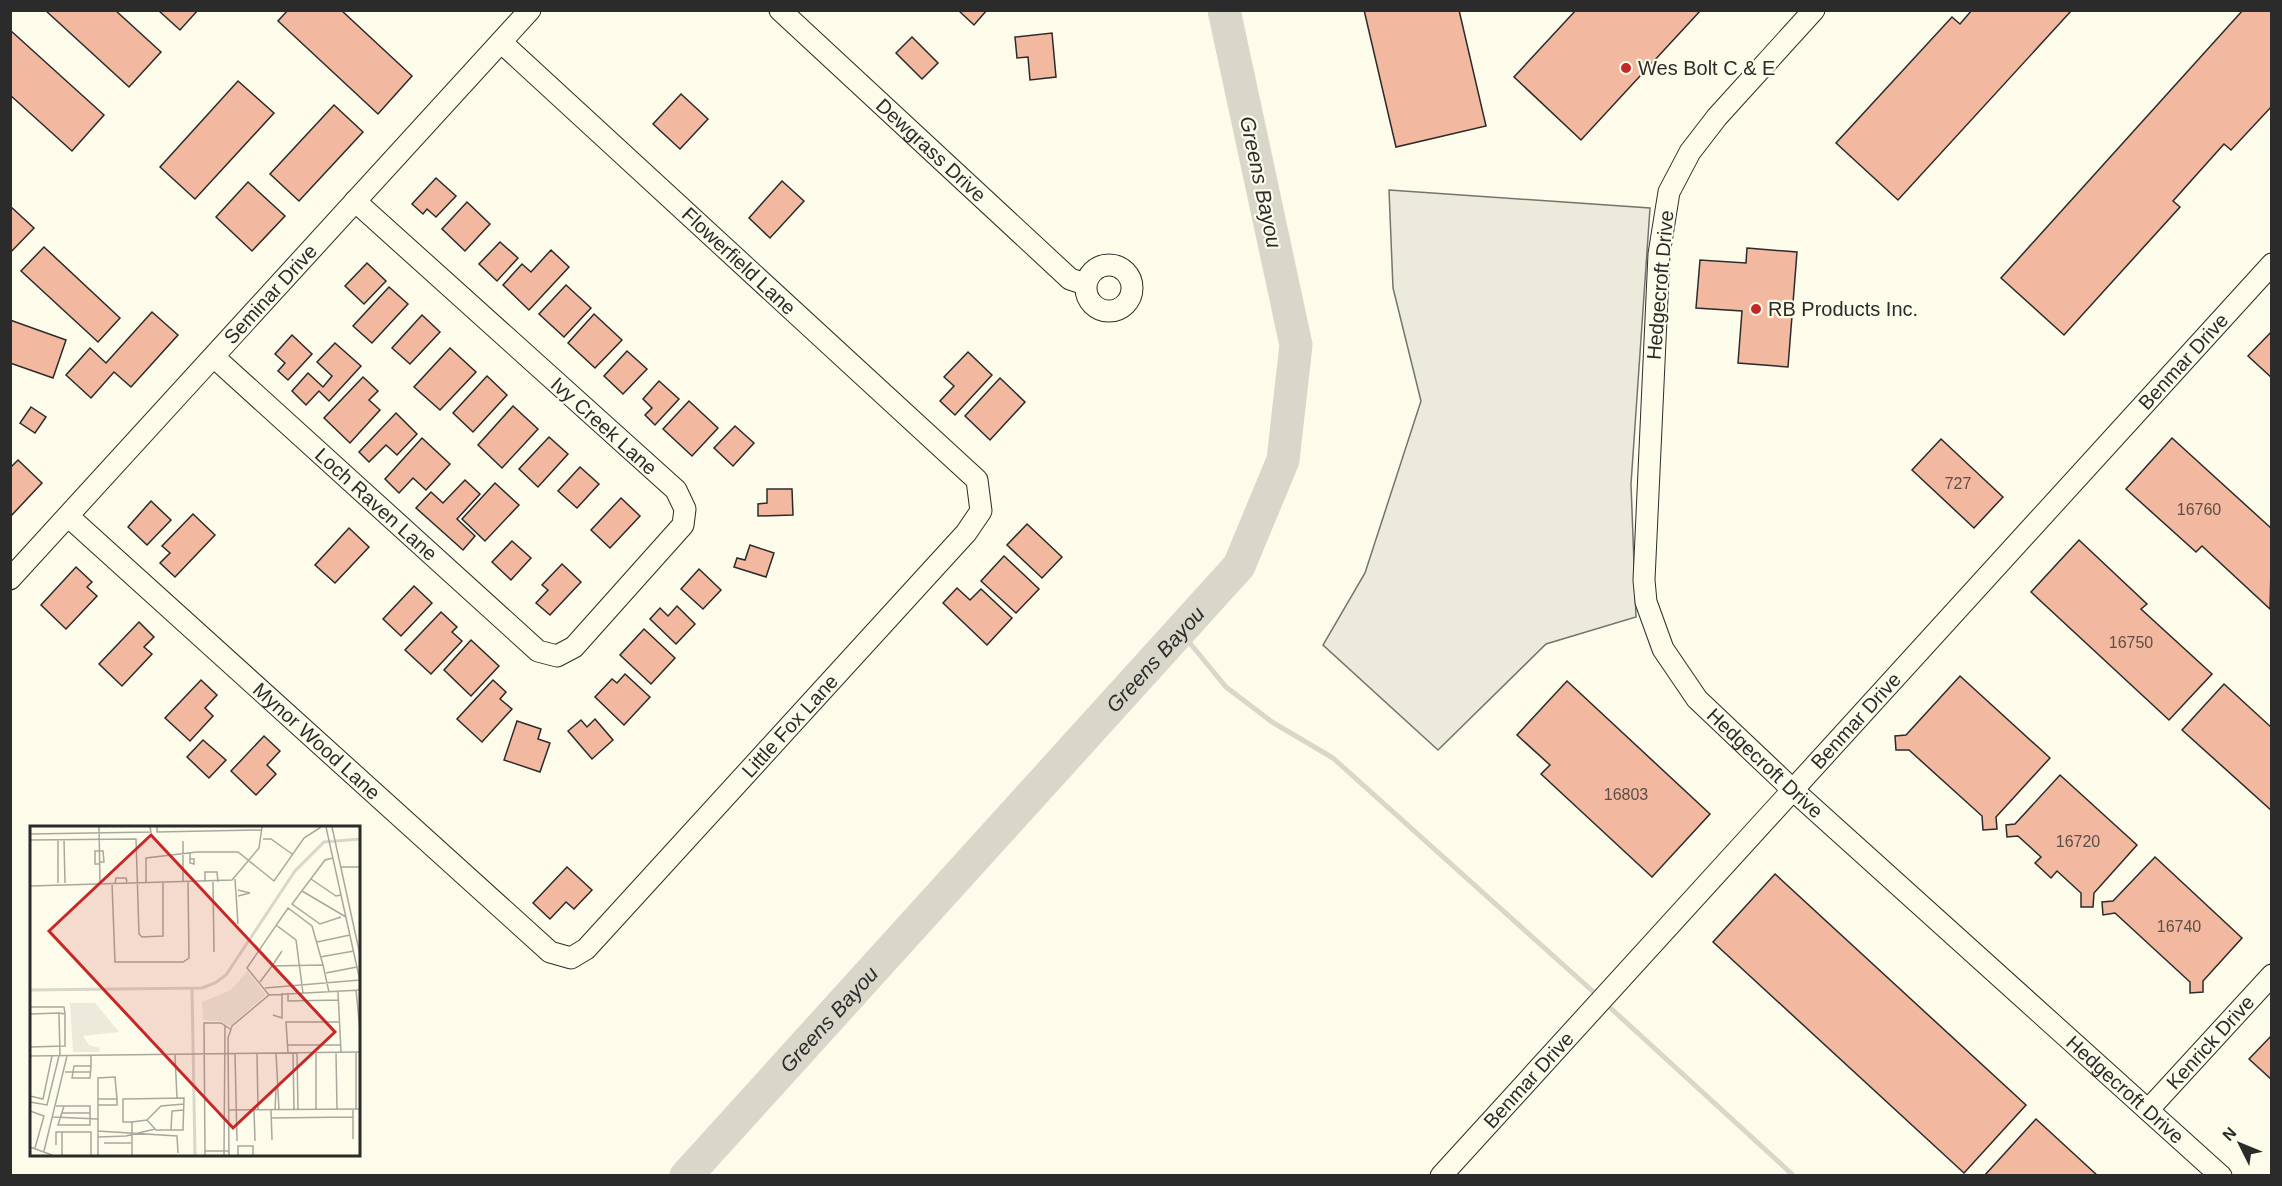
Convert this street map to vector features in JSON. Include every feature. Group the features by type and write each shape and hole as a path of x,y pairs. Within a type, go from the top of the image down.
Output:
{"street":[{"name":"Seminar Drive","path":"10,579 530,10"},
{"name":"Dewgrass Drive","path":"780,10 1070,279 1085,284"},
{"name":"Hedgecroft Drive","path":"1814,10 1717,117 1690,152 1669,192 1659,254 1644,580 1646,602 1663,650 1697,699 1792,790 2221,1176"},
{"name":"Flowerfield Lane","path":"501,42 977,480"},
{"name":"Ivy Creek Lane","path":"355,201 676,489 685,509 683,525 574,647 557,656 538,651"},
{"name":"Benmar Drive","path":"1441,1176 2271,264"},
{"name":"Loch Raven Lane","path":"214,357 538,651"},
{"name":"Little Fox Lane","path":"571,958 586,949 966,533 981,511 977,480"},
{"name":"Mynor Wood Lane","path":"69,517 550,952 571,958"},
{"name":"Kenrick Drive","path":"2148,1110 2271,975"}],"shaded area":[{"path":"1389,190 1650,208 1631,484 1636,617 1546,644 1438,750 1323,645 1365,573 1421,401 1393,288"}],"building":[{"path":"45,10 115,10 161,52 129,87"},
{"path":"158,10 198,10 180,30"},
{"path":"288,10 341,10 412,76 378,114 278,21"},
{"path":"958,10 987,10 974,25"},
{"path":"1364,10 1459,10 1486,126 1396,147"},
{"path":"1576,10 1701,10 1581,140 1514,77"},
{"path":"1972,10 2072,10 1898,200 1836,143 1952,17 1960,24"},
{"path":"2243,10 2272,10 2272,106 2231,150 2224,144 2173,201 2180,207 2064,335 2001,278"},
{"path":"10,30 104,115 72,151 10,95"},
{"path":"1052,33 1056,77 1030,80 1028,57 1017,58 1015,37"},
{"path":"912,37 938,63 922,79 896,53"},
{"path":"238,81 274,113 195,199 160,167"},
{"path":"681,94 708,119 680,149 653,124"},
{"path":"334,105 363,132 299,201 270,174"},
{"path":"436,178 456,196 436,217 427,209 423,214 412,204"},
{"path":"782,181 804,201 770,238 749,218"},
{"path":"248,182 285,216 252,251 216,217"},
{"path":"467,202 490,224 465,251 442,229"},
{"path":"10,206 34,228 10,253"},
{"path":"500,242 518,258 497,281 479,264"},
{"path":"44,247 120,318 98,342 21,271"},
{"name":"RB Products Inc.","path":"1747,248 1797,252 1788,367 1738,363 1742,311 1696,308 1700,260 1746,263"},
{"path":"551,250 569,267 529,310 503,285 522,264 531,272"},
{"path":"367,263 386,281 364,304 345,286"},
{"path":"566,285 591,308 564,337 539,314"},
{"path":"389,287 408,304 372,343 353,326"},
{"path":"152,312 178,335 131,387 114,372 91,398 66,375 90,348 106,363"},
{"path":"594,314 622,340 595,368 568,343"},
{"path":"422,315 440,332 410,364 392,348"},
{"path":"10,320 66,340 53,378 10,363"},
{"path":"2272,331 2272,378 2248,356"},
{"path":"292,335 312,354 288,380 278,371 285,363 275,354"},
{"path":"335,343 361,366 329,401 319,391 306,405 292,391 308,373 323,387 332,376 317,362"},
{"path":"450,348 476,372 440,410 414,387"},
{"path":"627,351 647,369 623,394 604,376"},
{"path":"968,352 992,375 955,415 940,401 954,386 944,377"},
{"path":"487,376 507,395 473,432 453,413"},
{"path":"363,377 378,391 369,400 380,410 350,443 324,418"},
{"path":"1000,378 1025,402 990,440 965,416"},
{"path":"659,381 679,399 655,425 645,415 652,408 643,399"},
{"path":"689,401 718,428 692,456 663,429"},
{"path":"513,406 538,429 502,468 478,445"},
{"path":"31,407 46,417 35,433 20,423"},
{"path":"396,413 417,434 397,455 386,445 369,462 359,452"},
{"path":"735,426 754,443 733,466 714,448"},
{"path":"549,437 568,454 538,487 519,469"},
{"path":"422,438 450,464 426,490 413,478 399,493 385,479"},
{"path":"2172,438 2272,529 2270,609 2202,546 2196,552 2126,489"},
{"path":"1941,439 2003,497 1974,528 1912,470"},
{"path":"18,460 42,483 10,517 10,468"},
{"path":"580,467 599,484 577,508 558,491"},
{"path":"465,480 480,494 457,519 475,536 463,550 416,508 431,492 443,503"},
{"path":"495,483 519,505 485,541 462,519"},
{"path":"767,489 792,489 793,515 758,516 758,504 767,503"},
{"path":"621,498 640,516 610,548 591,530"},
{"path":"151,501 171,520 147,545 128,527"},
{"path":"193,514 215,535 175,577 160,563 170,553 162,546"},
{"path":"1027,524 1062,557 1042,578 1007,545"},
{"path":"349,528 369,547 335,583 315,565"},
{"path":"2079,540 2147,604 2141,609 2212,674 2169,720 2031,592"},
{"path":"512,541 531,558 511,580 492,562"},
{"path":"750,545 774,553 766,577 734,567 737,558 745,560"},
{"path":"1004,556 1039,589 1016,613 981,581"},
{"path":"562,564 581,582 550,615 536,603 548,590 542,585"},
{"path":"76,567 92,582 87,587 97,596 66,629 41,605"},
{"path":"699,569 721,590 703,609 681,589"},
{"path":"414,586 432,603 401,636 383,619"},
{"path":"957,588 970,600 981,589 1012,618 987,645 943,603"},
{"path":"677,606 695,624 676,644 650,619 660,608 668,616"},
{"path":"441,612 457,627 452,632 462,641 431,674 405,650"},
{"path":"139,622 154,637 144,647 152,654 122,686 99,664"},
{"path":"644,629 675,658 651,684 620,655"},
{"path":"471,640 499,666 471,696 444,670"},
{"path":"625,674 650,697 624,725 595,697 612,679 617,683"},
{"path":"1960,676 2050,758 1996,817 1997,829 1983,830 1982,816 1909,750 1896,750 1895,736 1906,735"},
{"path":"201,680 217,695 205,708 213,716 190,741 165,718"},
{"path":"493,680 506,692 500,699 512,709 482,742 457,719"},
{"path":"1567,681 1710,814 1652,877 1541,774 1550,765 1517,735"},
{"path":"2224,684 2272,728 2272,811 2182,730"},
{"path":"595,719 613,740 592,759 568,731 581,720 587,727"},
{"path":"517,721 541,729 538,739 550,743 540,772 504,760"},
{"path":"264,736 280,751 267,765 276,774 256,795 231,771"},
{"path":"203,740 226,760 209,778 187,757"},
{"path":"2060,775 2137,845 2094,893 2093,907 2081,907 2081,893 2057,871 2051,878 2035,863 2041,857 2018,836 2007,837 2006,825 2015,824"},
{"path":"2155,857 2242,938 2203,981 2203,992 2190,993 2190,982 2115,913 2103,915 2102,902 2113,901"},
{"path":"567,867 592,890 574,909 566,902 550,919 533,903"},
{"path":"1775,874 2026,1105 1964,1173 1713,942"},
{"path":"2272,1035 2272,1080 2249,1059"},
{"path":"2036,1119 2098,1176 1984,1176"}],"waterway":[{"name":"Greens Bayou","path":"686,1176 1239,566 1283,460 1296,345 1224,10"},
{"path":"1180,631 1226,687 1272,722 1333,758 1598,996"},
{"path":"1605,1003 1794,1176"}],"place":[{"name":"Wes Bolt C & E","path":"1626,68"},
{"name":"RB Products Inc.","path":"1756,309"}]}
